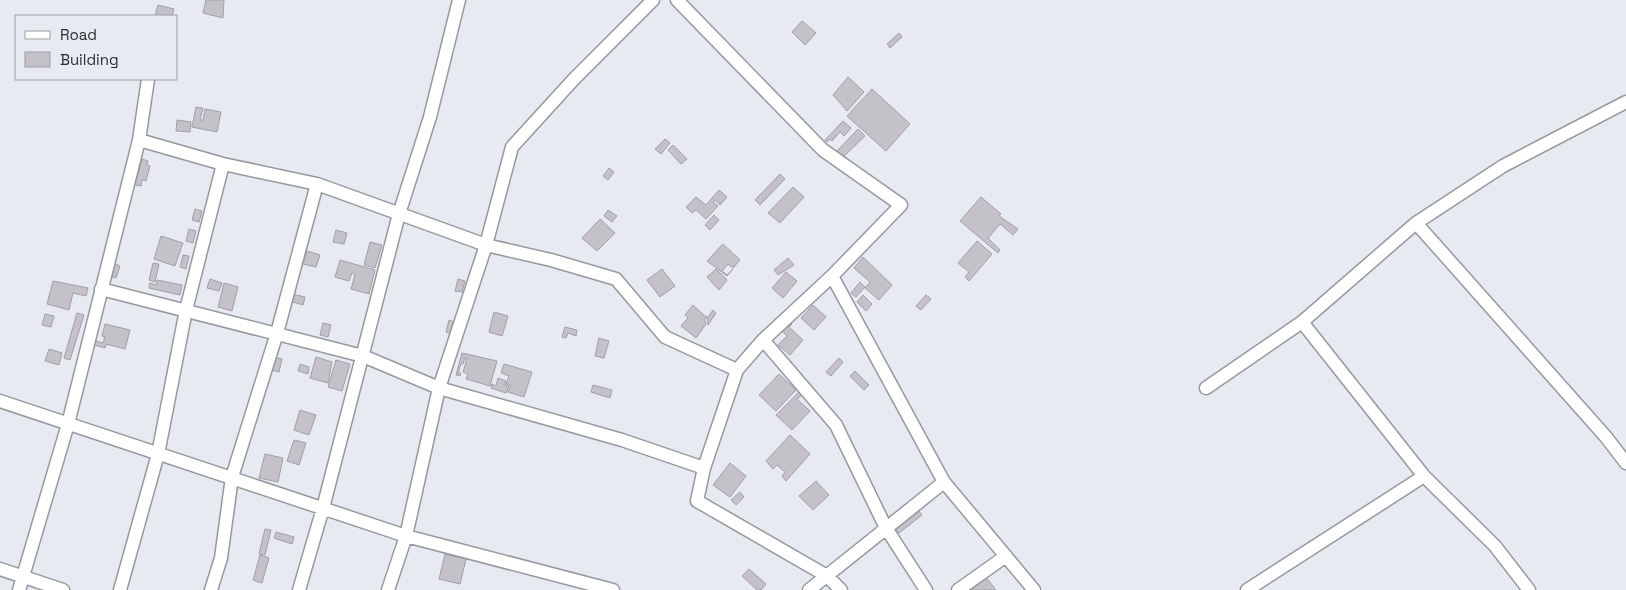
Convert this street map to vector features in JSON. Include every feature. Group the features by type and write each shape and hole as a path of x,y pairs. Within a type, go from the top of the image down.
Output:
{"street":[{"path":"299,590 363,356 399,214 430,117 459,0"},
{"path":"388,590 406,536 440,388 486,245 512,147 574,80 653,0"},
{"path":"677,0 823,150 901,206 832,276 763,340 737,370 704,468 697,501 827,576 841,590"},
{"path":"19,590 68,424 139,140 148,80"},
{"path":"1206,388 1302,322 1416,223 1503,166 1626,102"},
{"path":"139,140 223,164 316,184 486,245 551,260 616,279 665,337 737,370"},
{"path":"120,590 158,454 186,310 223,164"},
{"path":"211,590 220,558 232,477 276,334 316,184"},
{"path":"1416,223 1626,463"},
{"path":"832,276 944,482 1034,590"},
{"path":"101,290 363,356 440,388 622,440 704,468"},
{"path":"1302,322 1424,476 1494,546 1529,590"},
{"path":"763,340 836,425 886,528 926,590"},
{"path":"0,401 406,536 613,590"},
{"path":"1247,590 1424,476"},
{"path":"809,590 944,482"},
{"path":"958,590 1006,556"},
{"path":"0,569 64,590"}],"building":[{"path":"206,0 224,0 223,18 203,13"},
{"path":"158,5 174,9 172,15 155,15"},
{"path":"802,21 816,33 805,45 792,32"},
{"path":"899,33 902,37 890,48 887,44"},
{"path":"848,77 864,92 847,111 833,95"},
{"path":"872,89 910,124 886,151 847,116"},
{"path":"196,107 203,108 200,120 203,120 205,109 221,112 217,132 192,127"},
{"path":"177,120 191,122 190,132 176,131"},
{"path":"843,121 851,128 844,136 840,132 832,141 830,139 827,142 825,140"},
{"path":"858,129 865,136 841,159 835,153"},
{"path":"665,139 670,143 661,154 655,149"},
{"path":"673,145 687,159 681,164 668,150"},
{"path":"142,159 148,161 147,165 150,166 146,181 142,180 141,186 135,185"},
{"path":"609,168 614,172 608,180 603,176"},
{"path":"780,174 785,179 760,205 755,200"},
{"path":"793,187 804,197 780,223 768,213"},
{"path":"719,190 727,197 720,205 715,200 713,202 718,206 706,219 696,210 692,213 686,207 696,197 706,205"},
{"path":"981,197 1001,214 999,216 1018,229 1013,235 1000,224 988,238 1000,250 998,253 960,221"},
{"path":"195,209 202,211 199,222 192,220"},
{"path":"608,210 617,216 612,222 604,216"},
{"path":"714,215 719,220 710,230 705,225"},
{"path":"600,219 615,233 597,251 582,238"},
{"path":"189,229 196,231 193,243 186,241"},
{"path":"336,230 347,233 344,244 333,242"},
{"path":"161,236 183,243 175,266 154,259"},
{"path":"977,241 992,254 969,281 965,277 969,272 958,263"},
{"path":"370,242 382,245 375,268 364,265"},
{"path":"723,244 740,260 733,268 728,264 722,271 727,275 733,269 727,276 707,261"},
{"path":"307,251 320,255 316,267 303,264"},
{"path":"183,255 189,256 186,269 180,267"},
{"path":"863,257 892,285 879,300 865,288 870,282 854,268"},
{"path":"788,258 794,265 778,275 774,270"},
{"path":"340,260 375,270 369,294 351,289 355,275 352,273 349,281 335,277"},
{"path":"113,263 120,266 116,278 109,276"},
{"path":"153,263 159,264 155,282 149,280"},
{"path":"662,269 675,286 660,297 647,280"},
{"path":"716,269 727,280 719,290 707,277"},
{"path":"786,272 797,281 783,298 772,288"},
{"path":"210,279 222,283 219,291 207,288"},
{"path":"458,279 465,281 462,292 455,291"},
{"path":"157,280 182,285 180,295 149,288 150,283 156,285"},
{"path":"53,281 88,288 86,296 73,293 69,310 47,304"},
{"path":"860,282 865,287 856,297 851,293"},
{"path":"224,283 238,287 232,311 218,307"},
{"path":"292,294 305,297 303,305 290,301"},
{"path":"863,295 872,304 866,311 857,302"},
{"path":"926,295 931,299 921,310 916,306"},
{"path":"693,305 705,316 708,317 713,310 716,313 708,325 707,318 704,319 706,324 696,338 681,326 688,318 685,315"},
{"path":"813,305 826,317 814,330 801,318"},
{"path":"494,312 508,316 502,336 489,332"},
{"path":"77,313 84,315 70,360 64,358"},
{"path":"45,314 54,316 51,327 42,325"},
{"path":"449,320 454,322 451,334 446,332"},
{"path":"789,321 792,324 789,327 803,340 790,355 778,345 787,336 781,330"},
{"path":"323,323 331,325 328,337 320,335"},
{"path":"105,324 130,330 125,349 106,344 105,348 94,345 95,341 103,343 105,337 102,336"},
{"path":"565,327 577,330 576,336 568,333 566,338 562,337"},
{"path":"599,338 609,341 604,358 595,356"},
{"path":"49,349 62,353 59,365 45,361"},
{"path":"462,353 497,361 490,386 466,379 468,374 463,372 467,358 461,364 458,373 461,373 460,376 456,375"},
{"path":"274,357 282,359 279,372 271,370"},
{"path":"316,357 332,362 328,383 310,378"},
{"path":"839,358 843,362 831,376 826,372"},
{"path":"336,360 350,364 342,391 328,387"},
{"path":"300,364 309,367 308,374 298,371"},
{"path":"504,364 532,372 524,397 508,392 511,385 506,384 509,376 501,373"},
{"path":"855,371 869,385 864,390 850,376"},
{"path":"779,374 796,390 776,411 759,395"},
{"path":"498,378 506,381 504,385 509,386 506,393 491,388 492,384 496,386"},
{"path":"593,385 612,390 610,398 591,392"},
{"path":"799,392 802,395 797,399 810,411 792,430 776,415"},
{"path":"300,410 316,415 309,435 294,430"},
{"path":"790,435 810,454 786,481 782,476 785,472 777,465 773,469 766,461"},
{"path":"294,440 306,443 299,465 287,461"},
{"path":"265,454 283,458 278,482 259,478"},
{"path":"730,463 746,476 730,497 713,485"},
{"path":"816,481 829,495 813,510 799,496"},
{"path":"740,492 744,497 736,505 731,500"},
{"path":"917,509 922,515 899,533 894,527"},
{"path":"265,529 271,530 265,555 259,554"},
{"path":"276,532 294,537 292,544 274,538"},
{"path":"445,554 466,559 460,584 439,579"},
{"path":"260,555 269,558 262,583 253,580"},
{"path":"749,569 766,584 761,590 757,590 742,576"},
{"path":"985,576 996,590 972,590 970,587"}]}
